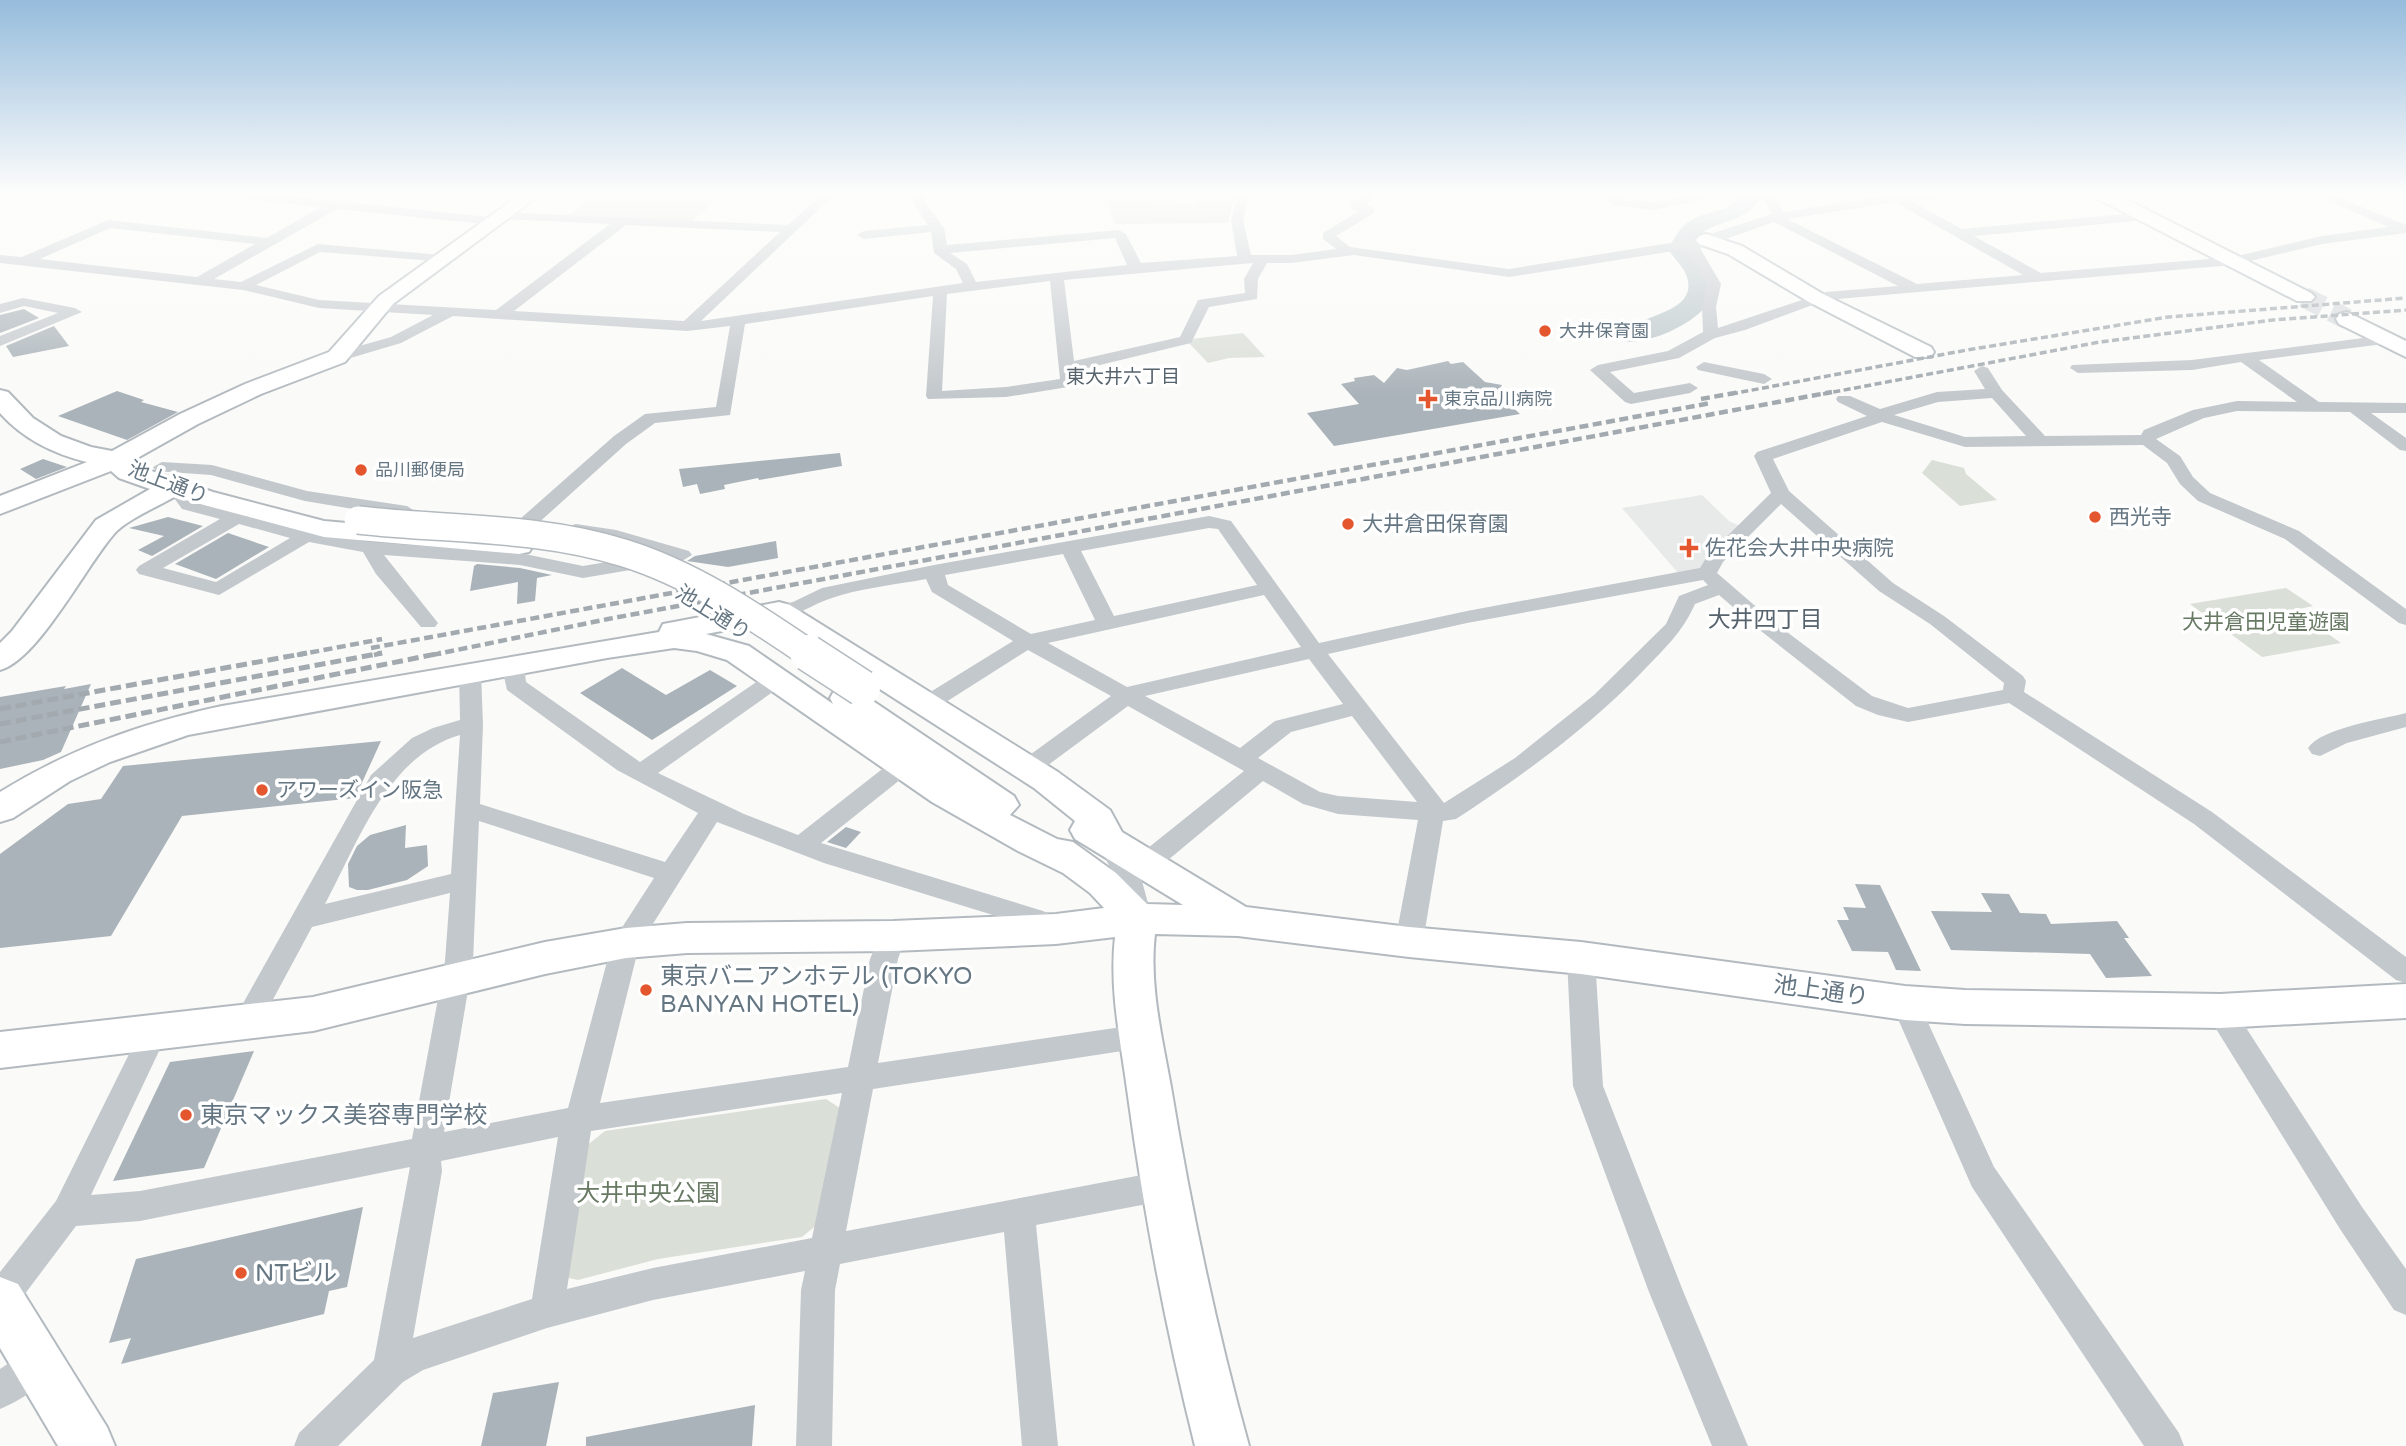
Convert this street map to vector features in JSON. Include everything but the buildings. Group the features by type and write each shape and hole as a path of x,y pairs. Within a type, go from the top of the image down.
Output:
{"street":[{"path":"18,261 243,286 319,304 687,326 738,322 971,286 1215,261"},
{"path":"198,282 235,261"},
{"path":"243,286 290,261"},
{"path":"337,357 378,307 438,261"},
{"path":"499,315 569,261"},
{"path":"687,326 757,261"},
{"path":"954,261 962,267 971,286"},
{"path":"1133,261 1136,268"},
{"path":"1066,368 1186,340 1203,303 1252,296 1251,279 1261,261"},
{"path":"1430,261 1509,273 1580,261"},
{"path":"1700,261 1711,275 1716,288 1708,309 1712,326 1710,334"},
{"path":"1754,261 1816,299 1923,352"},
{"path":"1863,261 1916,289"},
{"path":"2010,261 2041,279"},
{"path":"1690,388 1631,399 1598,370 1673,355 1710,334 1751,323 1816,299 2229,261"},
{"path":"2235,261 2304,297"},
{"path":"940,291 934,396 1006,392 1068,383 1056,276"},
{"path":"0,309 23,303 75,312 0,341"},
{"path":"0,506 115,460 253,389 337,357 396,340 450,312"},
{"path":"2347,319 2396,345"},
{"path":"527,523 620,440 651,418 724,411 738,322"},
{"path":"2078,368 2192,365 2244,357 2396,345"},
{"path":"2244,357 2314,406"},
{"path":"1704,366 1764,379"},
{"path":"1982,371 1996,393 2040,441"},
{"path":"1996,393 1937,397 1763,456 1781,494 1886,587 1937,620 2015,681 2013,695"},
{"name":"池上通り","path":"0,397 32,432 50,442 115,460 128,472 253,497 350,526 537,548 618,564 659,580 1147,863 1223,912"},
{"path":"1844,399 1879,416 1935,436 1965,442 2147,440 2174,460 2186,480 2204,497 2292,536 2406,619"},
{"path":"2147,440 2150,434 2199,414 2237,406 2406,408"},
{"path":"2353,407 2406,446"},
{"path":"0,660 11,640 106,526 170,481 212,470 341,503 472,520 527,523 616,536 682,555 583,572 520,559 370,548 234,519 189,505 170,481"},
{"path":"1714,581 1715,559 1781,494"},
{"path":"234,519 146,570 219,589 306,536"},
{"path":"738,653 736,647 739,640 754,626 787,616 822,594 934,571 1209,522 1224,525 1314,651 1433,806 1409,942"},
{"path":"520,559 556,553 566,547 572,541 566,529"},
{"path":"370,548 383,569 428,622"},
{"path":"1070,548 1107,623"},
{"path":"934,571 939,588 1028,641 1326,803 1447,813 1523,764 1602,699 1675,626 1686,600 1714,581"},
{"path":"1028,768 1129,694 1142,689 1467,617 1714,581 1864,701 1908,715 2013,695 2203,818 2406,972"},
{"path":"927,704 1028,641 1270,588"},
{"path":"607,648 652,635 787,616 1028,768 1097,819 1108,841 1124,863 1132,883 1137,919 1132,962 1163,1186 1207,1394 1222,1446"},
{"path":"0,809 86,759 181,726 470,672 674,639 700,642 738,653 903,765 1027,841 1076,863"},
{"path":"522,663 514,672 515,685 641,773 713,809 802,846 1034,918 1056,929"},
{"path":"390,1370 426,1171 425,1151 457,980 469,813 472,725 470,672"},
{"path":"641,773 776,679"},
{"name":"池上通り","path":"854,693 986,792 1034,833 1103,883 1137,919 1223,912 1409,942 1581,958 1905,1003 1965,1007 2220,1011 2406,1001"},
{"path":"1147,863 1252,763 1283,726 1357,708"},
{"path":"2320,748 2339,738 2406,720"},
{"path":"246,1023 379,781 410,749 439,732 472,725"},
{"path":"802,846 903,765"},
{"path":"547,1311 578,1120 586,1101 620,960 626,943 713,809"},
{"path":"469,813 482,812 671,874"},
{"path":"303,919 465,880"},
{"path":"0,1050 313,1014 564,954 626,943 687,938 893,936 1056,929 1137,919"},
{"path":"814,1446 818,1290 884,960 893,936"},
{"path":"1581,958 1588,1086 1666,1292 1730,1446"},
{"path":"1905,1003 1983,1177 2166,1446"},
{"path":"2220,1011 2351,1218 2406,1297"},
{"path":"88,1446 19,1377 0,1300 67,1212 154,1032"},
{"path":"67,1212 140,1206 578,1120 1142,1036"},
{"path":"312,1446 390,1370 414,1355 547,1311 653,1284 1163,1186"},
{"path":"1019,1215 1040,1446"}],"shaded area":[{"name":"佐花会大井中央病院","path":"1702,495 1729,521 1742,527 1702,569 1679,574 1622,508"}],"green space":[{"path":"1243,333 1265,357 1229,358 1208,363 1189,343 1191,339"},
{"path":"1932,460 1964,468 1966,474 1997,500 1960,506 1922,473"},
{"name":"大井倉田児童遊園","path":"2286,588 2313,606 2294,610 2341,643 2262,657 2190,604"},
{"name":"大井中央公園","path":"826,1099 843,1110 819,1223 802,1237 658,1259 578,1280 564,1277 580,1151 605,1131"}],"waterway":[{"path":"1633,335 1680,315 1698,298 1702,287 1700,276 1690,261"}],"tunnel":[{"path":"2304,297 2347,319"}],"railway":[{"path":"1731,394 1967,350 2168,317 2406,298"},
{"path":"1823,394 2100,342 2273,320 2406,310"},
{"path":"1701,399 1740,392"},
{"path":"432,655 608,619 1832,392"},
{"path":"371,648 1711,403"},
{"path":"297,655 382,639"},
{"path":"0,709 307,653"},
{"path":"0,724 382,653 374,655"},
{"path":"0,742 441,653"}],"place":[{"name":"大井保育園","path":"1545,331"},
{"name":"東京品川病院","path":"1428,399"},
{"name":"品川郵便局","path":"361,470"},
{"name":"西光寺","path":"2095,517"},
{"name":"大井倉田保育園","path":"1348,524"},
{"name":"佐花会大井中央病院","path":"1689,548"},
{"name":"アワーズイン阪急","path":"262,790"},
{"name":"東京バニアンホテル (TOKYO BANYAN HOTEL)","path":"646,990"},
{"name":"東京マックス美容専門学校","path":"186,1115"},
{"name":"NTビル","path":"241,1273"}],"district":[{"name":"東大井六丁目","path":"1123,377"},
{"name":"大井四丁目","path":"1765,620"}]}
